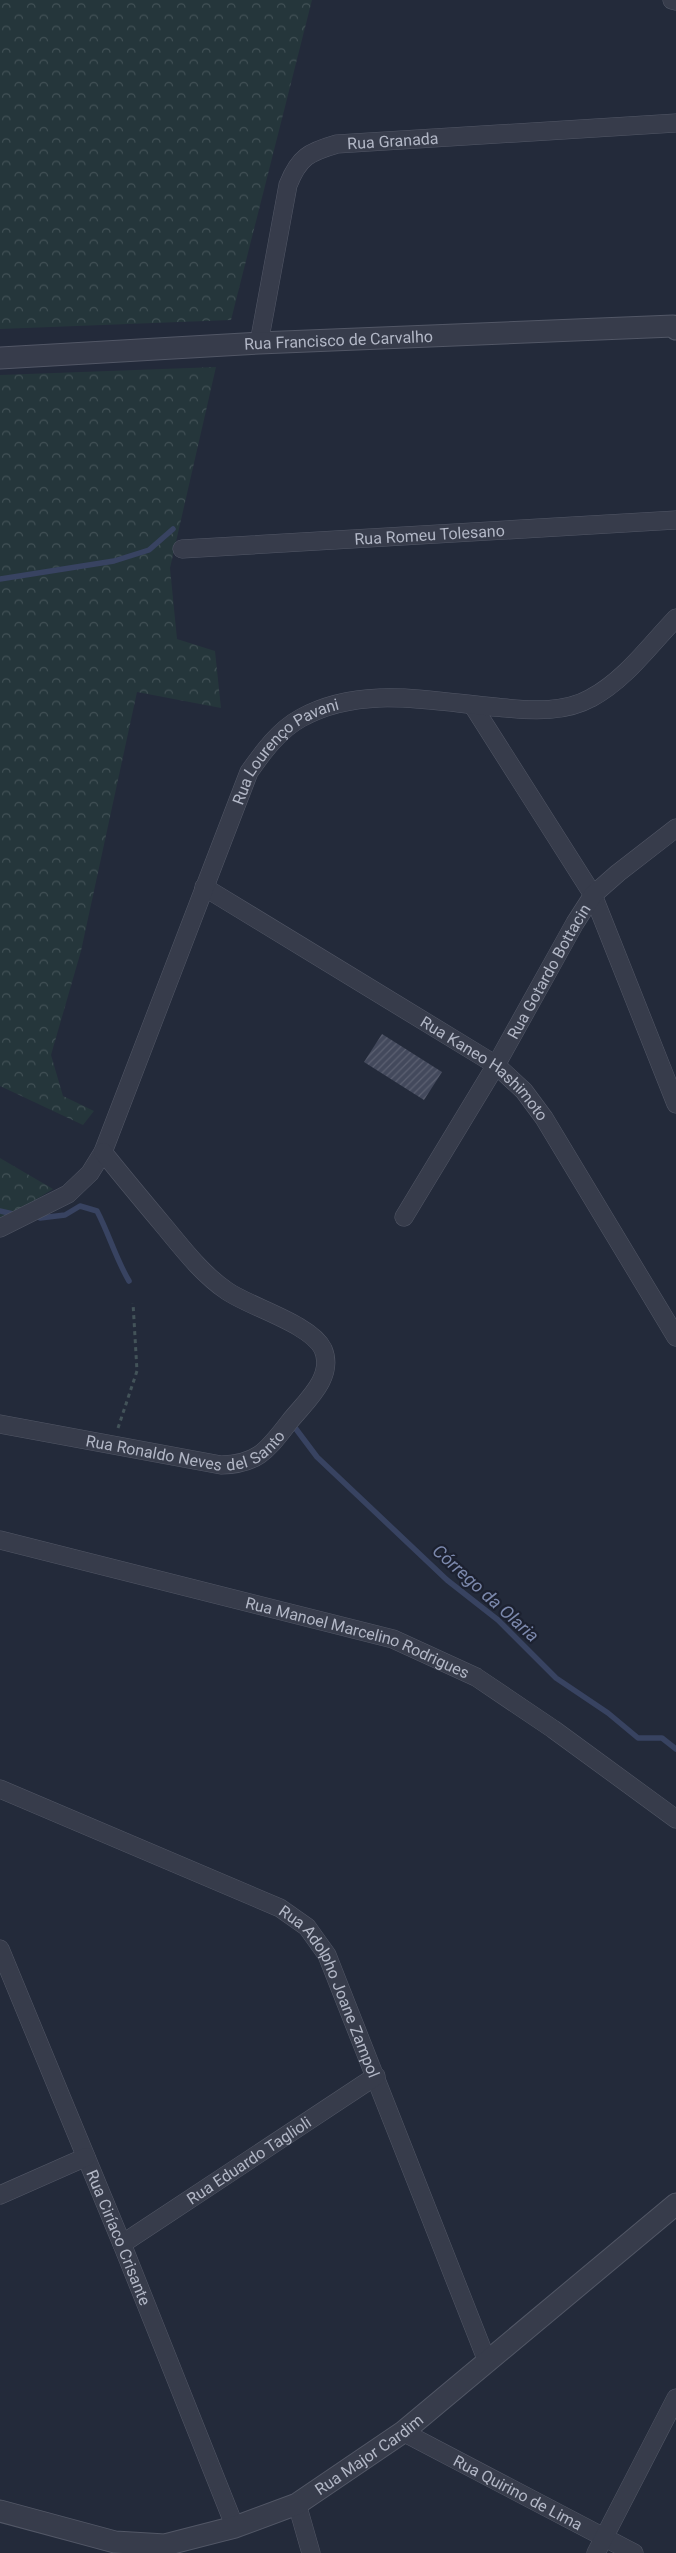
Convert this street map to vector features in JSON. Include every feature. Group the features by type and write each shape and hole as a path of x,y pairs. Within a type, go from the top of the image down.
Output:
{"street":[{"path":"672,0 676,2"},
{"name":"Rua Granada","path":"259,342 288,185 294,170 305,156 337,144 676,123"},
{"name":"Rua Francisco de Carvalho","path":"0,358 259,342 675,327"},
{"name":"Rua Romeu Tolesano","path":"182,549 676,520"},
{"name":"Rua Lourenço Pavani","path":"0,1228 68,1194 90,1173 103,1152 249,772 270,744 301,718 332,705 360,698 385,696 535,711 568,706 590,699 613,684 676,618"},
{"path":"473,706 594,895 676,1104"},
{"name":"Rua Gotardo Bottacin","path":"404,1217 496,1065 575,923 594,895 676,828"},
{"name":"Rua Kaneo Hashimoto","path":"204,887 496,1065 524,1091 544,1118 676,1337"},
{"name":"Rua Ronaldo Neves del Santo","path":"0,1424 221,1465 240,1465 267,1450 323,1379 326,1364 322,1348 310,1334 220,1286 194,1262 103,1152"},
{"name":"Rua Manoel Marcelino Rodrigues","path":"0,1540 393,1639 476,1677 553,1729 676,1819"},
{"name":"Rua Adolpho Joane Zampol","path":"0,1790 280,1908 307,1927 327,1955 487,2361"},
{"name":"Rua Ciríaco Crisante","path":"0,1949 122,2244 235,2527"},
{"name":"Rua Eduardo Taglioli","path":"122,2244 376,2076"},
{"path":"0,2195 86,2157"},
{"name":"Rua Major Cardim","path":"0,2511 133,2549 173,2544 235,2527 297,2504 402,2432 676,2204"},
{"path":"596,2553 676,2398"},
{"name":"Rua Quirino de Lima","path":"402,2432 634,2553"},
{"path":"297,2504 310,2553"}],"path":[{"path":"112,1445 137,1371 132,1303"}],"green space":[{"path":"0,0 312,0 231,320 0,329"},
{"path":"216,367 170,568 177,639 215,651 221,708 137,692 81,951 51,1055 63,1096 94,1111 83,1125 0,1086 0,375"},
{"path":"0,1158 53,1189 3,1220 0,1219"}],"building":[{"path":"382,1034 442,1072 424,1100 364,1062"}],"waterway":[{"path":"0,579 114,561 149,550 173,529"},
{"name":"Córrego da Olaria","path":"40,1218 65,1215 80,1206 97,1211 129,1281"},
{"name":"Córrego da Olaria","path":"0,1211 13,1214"},
{"name":"Córrego da Olaria","path":"296,1429 317,1457 447,1580 498,1620 556,1678 608,1713 638,1738 662,1738 676,1749"}]}
